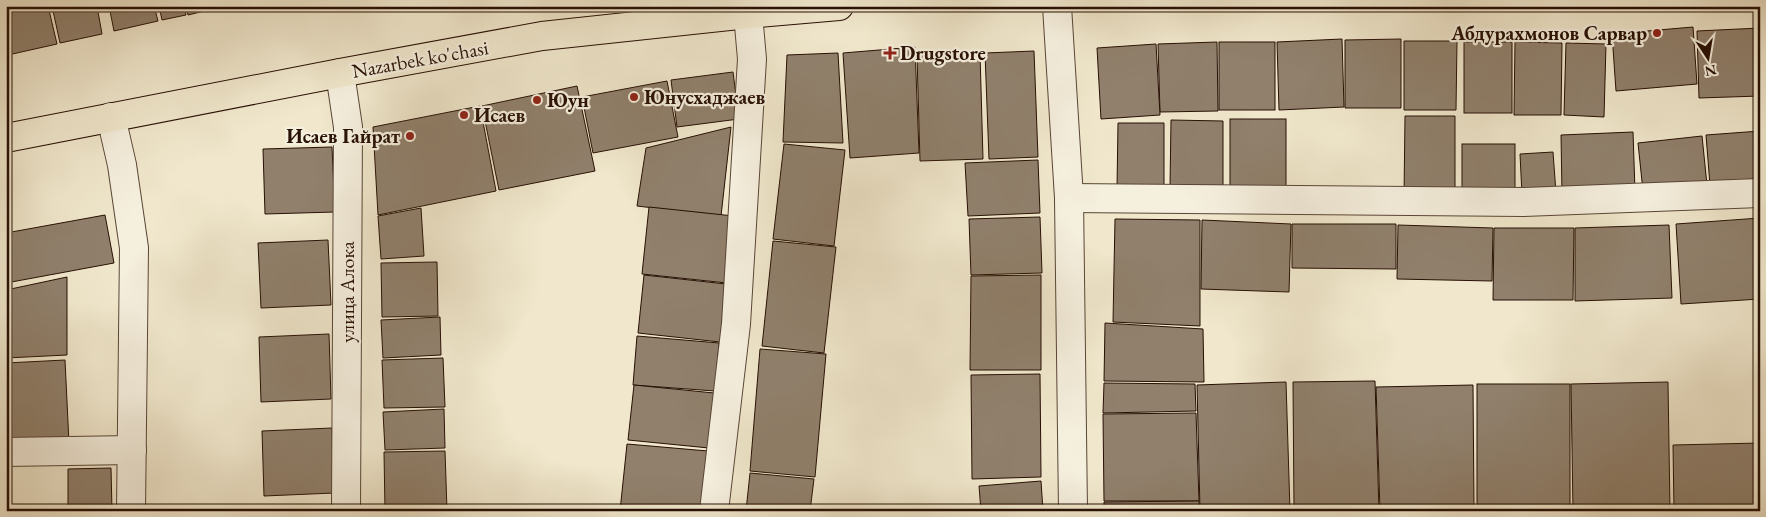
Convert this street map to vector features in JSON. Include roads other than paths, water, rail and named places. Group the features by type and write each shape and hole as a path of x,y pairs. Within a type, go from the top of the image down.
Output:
{"main road":[{"name":"Nazarbek ko'chasi","path":"6,138 542,36 838,6"}],"street":[{"path":"1057,6 1069,198 1073,511"},
{"path":"714,511 736,324 752,60 748,14"},
{"name":"улица Алока","path":"340,73 348,127 346,511"},
{"path":"111,118 122,165 134,248 130,511"},
{"path":"1069,198 1523,202 1760,193"},
{"path":"6,452 132,450"}],"place":[{"name":"Абдурахмонов Сарвар","path":"1657,33"},
{"name":"Drugstore","path":"890,53"},
{"name":"Юнусхаджаев","path":"634,97"},
{"name":"Юун","path":"537,100"},
{"name":"Исаев","path":"464,115"},
{"name":"Исаев Гайрат","path":"410,136"}]}
